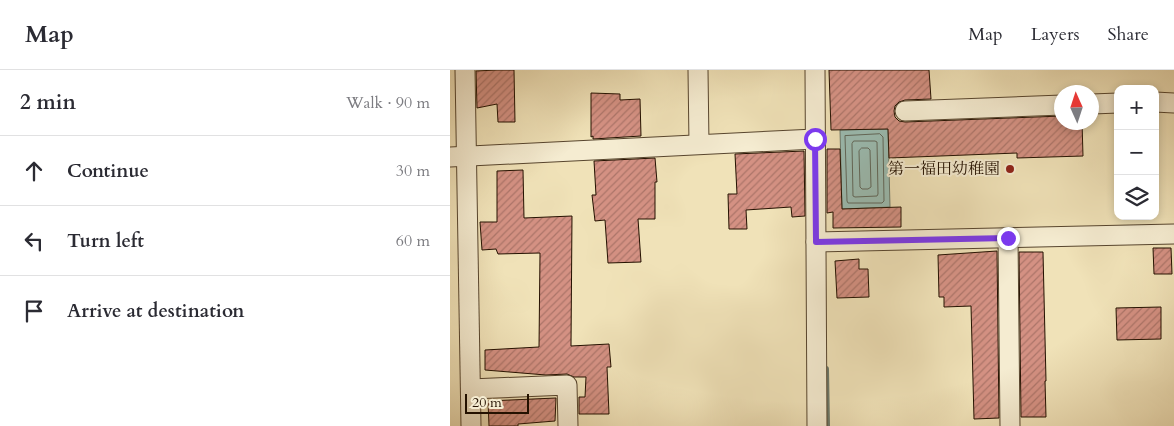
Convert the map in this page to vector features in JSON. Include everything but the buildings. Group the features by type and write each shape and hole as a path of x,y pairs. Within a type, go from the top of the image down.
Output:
{"street":[{"path":"465,70 459,156 471,426"},
{"path":"698,70 699,144"},
{"path":"815,70 815,139 822,242 817,426"},
{"path":"1159,102 1174,103"},
{"path":"1099,104 1114,103"},
{"path":"905,111 1054,105"},
{"path":"459,156 815,139"},
{"path":"822,242 1174,234"},
{"path":"1008,238 1010,426"},
{"path":"470,389 567,385 568,426"}],"water":[{"path":"888,129 890,207 842,209 840,130"}],"waterway":[{"path":"826,369 827,426"}],"place":[{"name":"第一福田幼稚園","path":"1010,169"}],"route":[{"path":"815,139 816,242 1008,238"}]}
